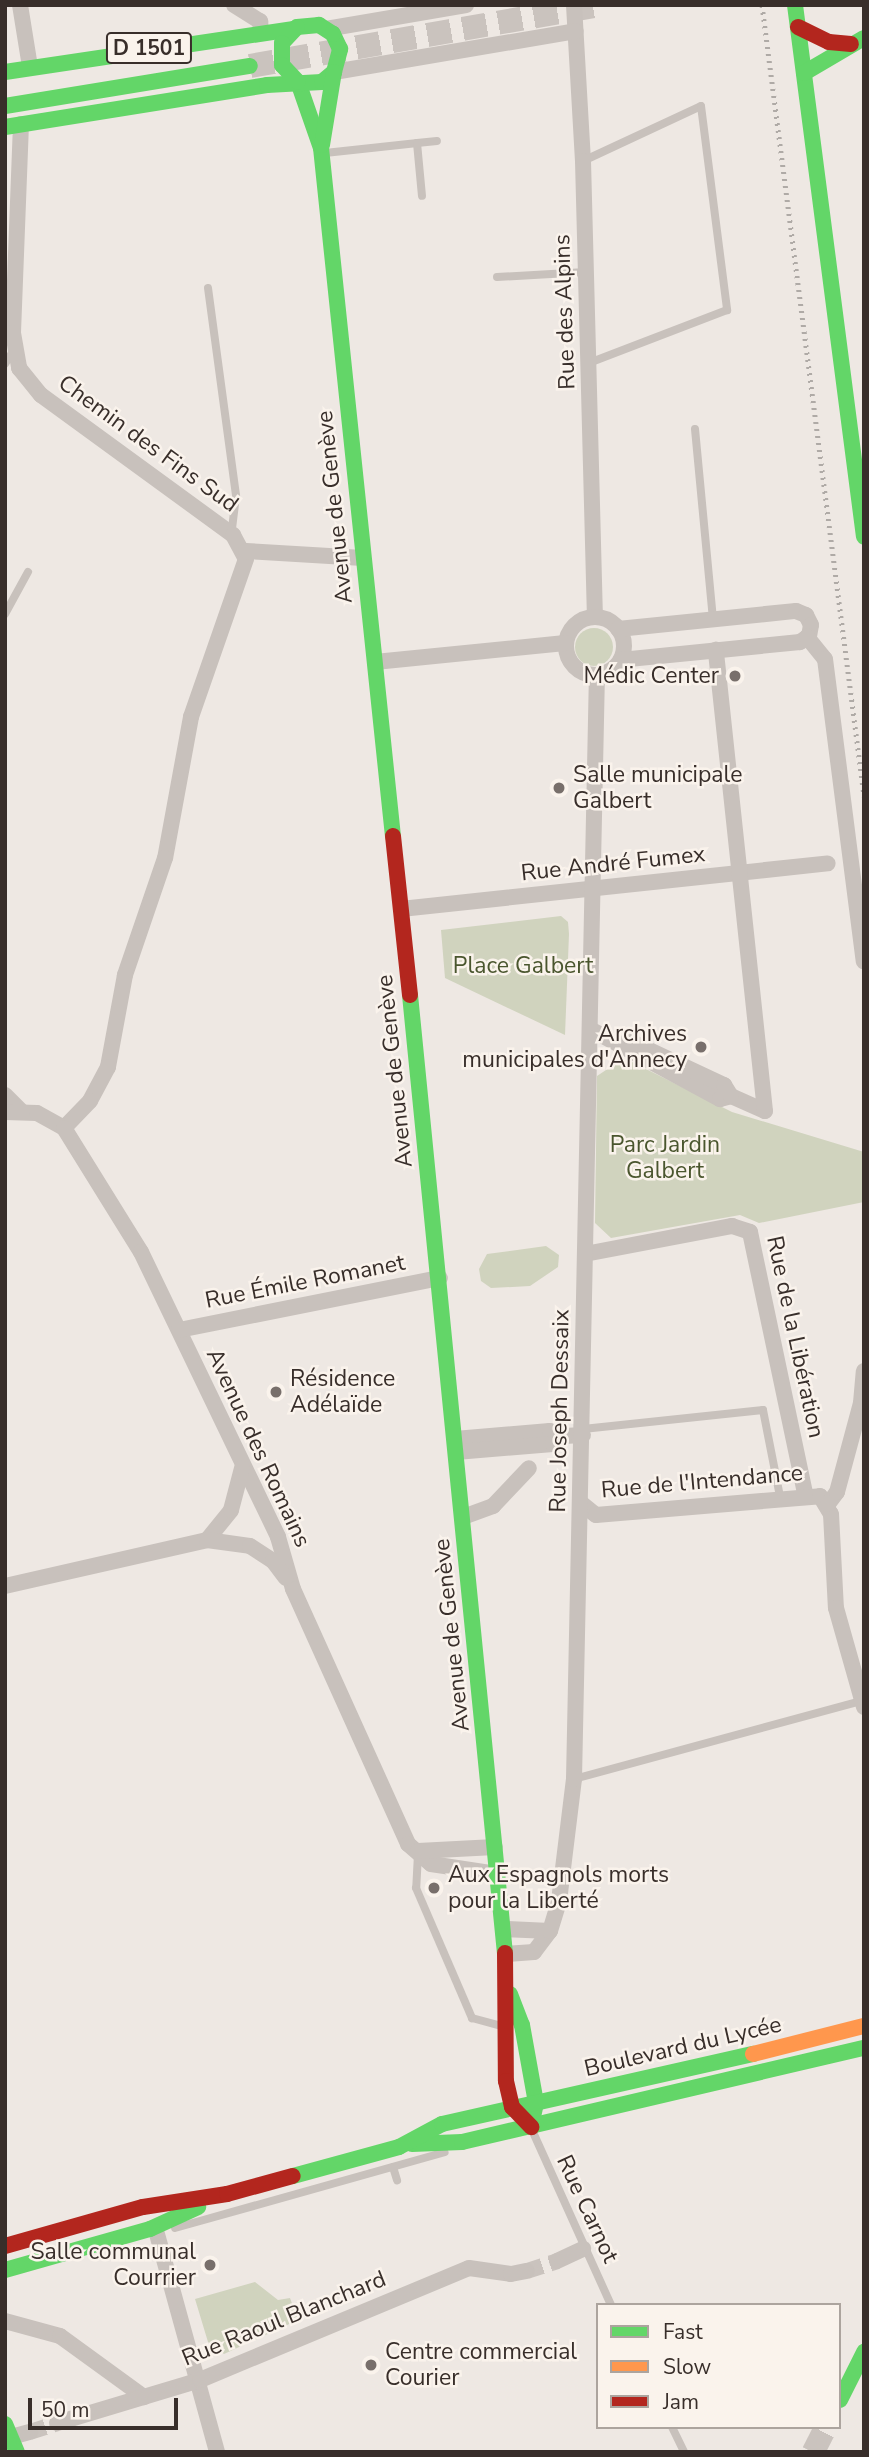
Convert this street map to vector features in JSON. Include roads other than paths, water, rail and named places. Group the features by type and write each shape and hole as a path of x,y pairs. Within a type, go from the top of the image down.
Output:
{"main road":[{"path":"294,29 297,5"},
{"path":"13,126 298,82 322,82 334,72 340,49 326,29 318,5"},
{"path":"795,5 864,537"},
{"path":"298,82 286,72 280,57 282,43 294,29 311,24 326,29"},
{"path":"798,27 829,42 857,41"},
{"name":"D 1501","path":"5,72 294,29"},
{"path":"804,73 857,41"},
{"name":"D 1501","path":"5,106 250,66"},
{"name":"Avenue de Genève","path":"322,150 334,72"},
{"name":"Avenue de Genève","path":"298,82 322,150 505,1929 508,1990 503,2026 512,2107"},
{"name":"Avenue de Genève","path":"508,1990 522,2025 536,2102 531,2127"},
{"name":"Boulevard du Lycée","path":"412,2144 442,2124 864,2026"},
{"name":"Boulevard du Lycée","path":"412,2144 445,2145 531,2127 859,2050"},
{"path":"512,2107 531,2127"},
{"path":"5,2246 143,2207 227,2194 412,2144"},
{"path":"5,2270 153,2231 227,2194"},
{"path":"841,2398 864,2352"}],"street":[{"path":"20,5 30,67"},
{"path":"233,5 260,21 261,32"},
{"path":"326,29 466,5"},
{"name":"Rue des Alpins","path":"574,6 583,161 595,617"},
{"path":"334,72 576,31"},
{"name":"Chemin des Fins Sud","path":"13,126 9,347 19,368 41,395 231,534 246,551"},
{"path":"5,1095 13,1111 48,1116 64,1128 90,1101 108,1067 125,975 165,858 191,717 244,573 246,551 363,558"},
{"path":"618,629 624,647 621,660 613,669 597,676 573,666 565,643 575,624 595,617 618,629 796,611 810,619 807,637 825,659 864,962"},
{"path":"621,660 807,637"},
{"path":"374,662 565,643"},
{"path":"590,1029 620,1044 627,1052 720,1099 731,1096 765,1111 716,650"},
{"name":"Rue Joseph Dessaix","path":"550,1931 559,1901 574,1779 597,676"},
{"name":"Rue André Fumex","path":"401,909 828,863"},
{"name":"Avenue des Romains","path":"64,1128 141,1252 242,1468 278,1537 293,1589 397,1825 431,1864 498,1874"},
{"name":"Rue de la Libération","path":"585,1254 732,1226 750,1232 805,1494"},
{"name":"Rue Émile Romanet","path":"179,1330 440,1278"},
{"path":"863,1704 833,1596 828,1504 837,1492 861,1403 864,1371"},
{"path":"456,1446 550,1431 564,1436 583,1432"},
{"path":"207,1540 231,1510 242,1468"},
{"path":"463,1517 493,1506 528,1468"},
{"name":"Rue de l'Intendance","path":"581,1503 596,1515 805,1494 820,1496 828,1504"},
{"path":"5,1586 207,1540 233,1541 258,1550 273,1561 293,1589"},
{"path":"418,1851 495,1847"},
{"path":"505,1929 550,1931"},
{"path":"506,1954 534,1952 550,1931"},
{"path":"153,2231 200,2380 202,2406 217,2452"},
{"path":"558,2261 583,2249"},
{"name":"Rue Raoul Blanchard","path":"57,2423 200,2380 469,2268 511,2274 527,2271"},
{"path":"5,2322 60,2336 144,2397"},
{"path":"11,2438 30,2432"}],"lane":[{"path":"583,161 701,106 727,310 589,363"},
{"path":"322,150 437,141"},
{"path":"417,143 422,196"},
{"path":"497,277 586,272"},
{"path":"208,288 236,496 231,534"},
{"path":"695,429 713,619"},
{"path":"5,614 27,572"},
{"path":"583,1432 763,1410 780,1496"},
{"path":"574,1779 863,1704"},
{"path":"418,1851 416,1888 472,2018 503,2026"},
{"name":"Rue Carnot","path":"531,2127 583,2249 610,2303"},
{"path":"153,2231 464,2147 481,2137"},
{"path":"393,2166 397,2180"},
{"path":"673,2429 684,2452"}],"tunnel":[{"path":"250,66 599,5"},
{"path":"527,2271 557,2261"},
{"path":"30,2432 57,2423"},
{"path":"813,2452 825,2429"}],"railway":[{"path":"762,5 864,796"}],"place":[{"name":"Médic Center","path":"735,676"},
{"name":"Salle municipale Galbert","path":"559,788"},
{"name":"Archives municipales d'Annecy","path":"701,1047"},
{"name":"Résidence Adélaïde","path":"276,1392"},
{"name":"Aux Espagnols morts pour la Liberté","path":"434,1888"},
{"name":"Salle communal Courrier","path":"210,2265"},
{"name":"Centre commercial Courier","path":"371,2365"}],"park label":[{"name":"Place Galbert","path":"523,966"},
{"name":"Parc Jardin Galbert","path":"665,1158"}]}
